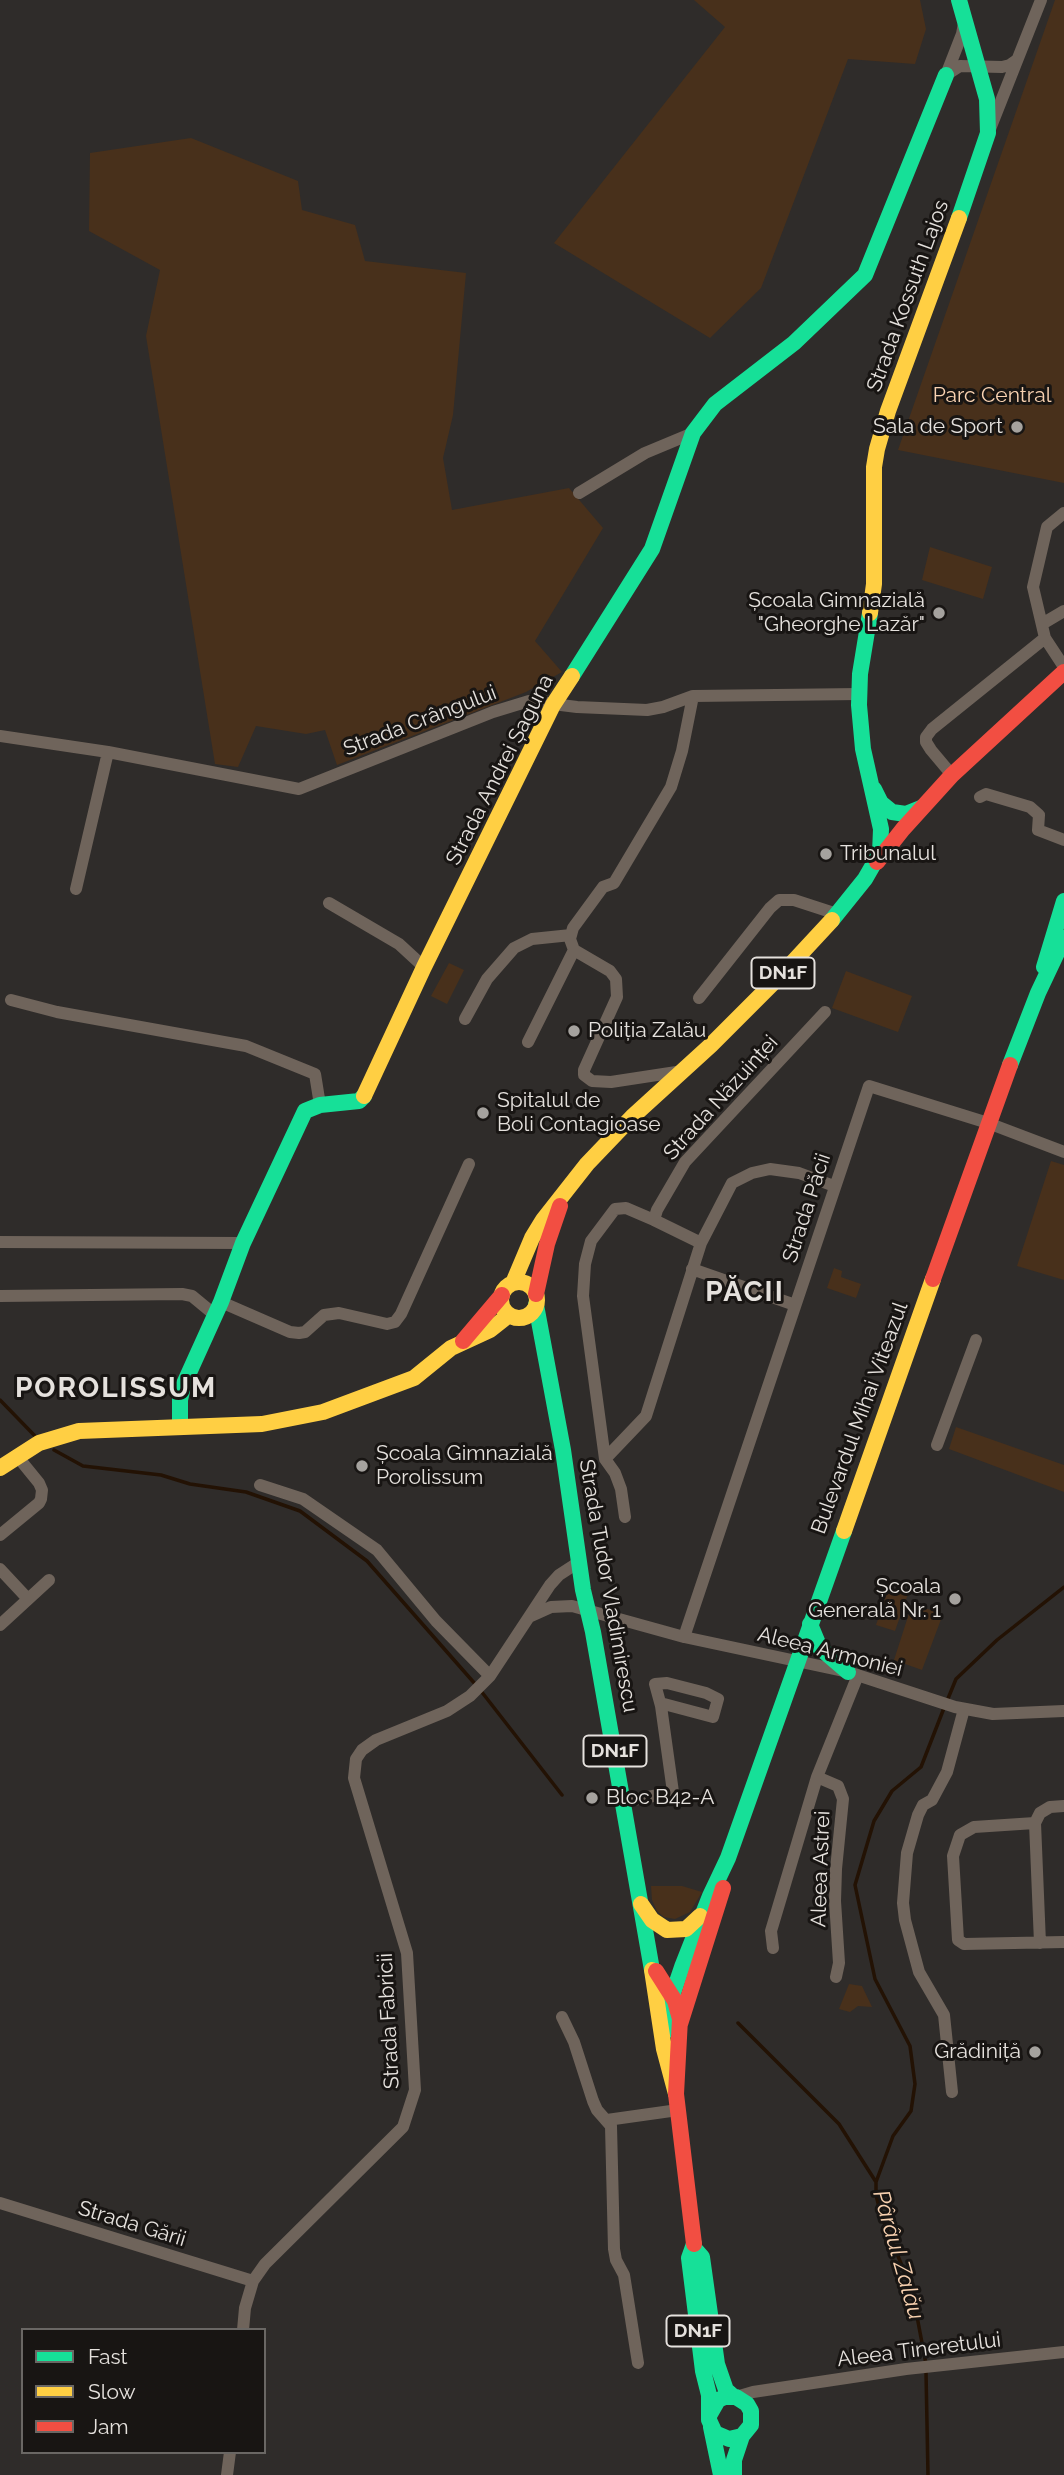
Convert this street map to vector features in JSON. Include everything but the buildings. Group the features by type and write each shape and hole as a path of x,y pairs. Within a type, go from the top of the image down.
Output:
{"main road":[{"name":"Strada Kossuth Lajos","path":"874,866 882,841 861,732 859,694 874,584 872,501 877,449 985,143 989,112 959,0"},
{"name":"Strada Andrei Șaguna","path":"320,1105 359,1101 364,1096 424,967 553,705 652,549 693,433 715,404 794,343 864,275 946,75"},
{"name":"Strada Tudor Vladimirescu","path":"461,1342 507,1289 532,1238 570,1185 615,1135 746,1011 837,914 903,829 952,775 1064,669"},
{"name":"Strada Kossuth Lajos","path":"869,779 878,798 892,812 906,814 921,808"},
{"path":"878,815 886,833 894,835 903,829"},
{"name":"Bulevardul Mihai Viteazul","path":"1038,993 1050,941 1064,901"},
{"name":"Bulevardul Mihai Viteazul","path":"721,2475 710,2420 709,2395 702,2371 689,2258 694,2248 677,2102 664,2049 671,1992 703,1911 728,1858 988,1123 1038,993 1064,938"},
{"path":"180,1426 183,1386 218,1309 243,1243 305,1111 320,1105"},
{"name":"Strada Tudor Vladimirescu","path":"570,1185 551,1231 536,1299 664,2049"},
{"path":"0,1468 47,1440 79,1431 262,1424 323,1412 414,1378 461,1342 486,1332 512,1316 526,1317 536,1299 529,1285 507,1289 502,1307 512,1316 543,1349"},
{"path":"810,1623 820,1648 853,1674"},
{"name":"Bulevardul Mihai Viteazul","path":"677,2102 680,2027 719,1901 728,1858"},
{"path":"640,1902 652,1920 667,1930 686,1929 696,1922 703,1911"},
{"name":"Strada Tudor Vladimirescu","path":"650,1955 677,2006 680,2027"},
{"path":"671,1992 684,1991 691,1985"},
{"name":"Bulevardul Mihai Viteazul","path":"694,2248 702,2257 717,2364 726,2390 735,2397"},
{"path":"735,2397 718,2400 710,2420 715,2433 729,2439 743,2436"},
{"name":"DN1F","path":"735,2397 751,2410"},
{"path":"734,2475 734,2460 743,2436 751,2425 751,2410"}],"street":[{"path":"985,143 1041,0"},
{"name":"Strada Andrei Șaguna","path":"946,75 962,34 963,18"},
{"path":"946,75 953,68 960,66 1006,66 1019,57"},
{"path":"579,493 645,453 693,433"},
{"path":"1064,513 1047,527 1033,587 1045,638 1064,669"},
{"path":"1042,624 1064,611"},
{"path":"952,775 926,742 926,737 932,729 1045,638"},
{"name":"Strada Crângului","path":"0,736 108,752 299,789 493,712 529,701 553,705 647,709 663,707 693,696 859,694"},
{"path":"683,1070 611,1082 592,1081 584,1075 617,997 617,988 616,979 610,971 574,950 570,939 573,928 603,887 614,883 671,787 682,751 693,696"},
{"path":"76,889 108,752"},
{"path":"980,797 986,794 1030,807 1039,815 1038,830 1064,840"},
{"path":"699,998 779,900 794,900 837,914"},
{"path":"329,903 399,944 424,967"},
{"path":"465,1019 487,979 514,948 532,939 571,935"},
{"path":"528,1042 574,950"},
{"path":"11,1000 57,1012 246,1046 315,1074 320,1105"},
{"name":"Strada Năzuinței","path":"654,1220 685,1162 825,1012"},
{"name":"Strada Păcii","path":"684,1637 869,1086 988,1123 1064,1152"},
{"path":"0,1296 182,1294 218,1309 299,1333 305,1332 324,1315 338,1313 387,1324 395,1322 469,1164"},
{"path":"605,1459 646,1416 701,1243 732,1183 752,1173 770,1169 799,1173 834,1186"},
{"path":"625,1517 621,1489 615,1473 605,1459 583,1296 585,1264 591,1241 615,1209 626,1208 701,1243"},
{"path":"0,1242 243,1243"},
{"path":"692,1269 794,1305"},
{"path":"937,1445 975,1340"},
{"path":"0,1535 41,1499 40,1486 17,1456"},
{"path":"260,1485 303,1499 377,1550 487,1679"},
{"name":"Strada Fabricii","path":"243,2328 245,2308 253,2281 265,2264 403,2127 415,2090 407,1953 354,1778 356,1759 362,1749 376,1740 447,1711 470,1696 487,1679 559,1575 579,1562"},
{"path":"0,1569 28,1599"},
{"path":"0,1625 49,1580"},
{"path":"529,1618 540,1611 562,1605 589,1610"},
{"name":"Aleea Armoniei","path":"589,1610 684,1637 853,1674 959,1708 993,1714 1064,1712"},
{"name":"Aleea Astrei","path":"773,1948 771,1931 817,1777 853,1674"},
{"path":"623,1802 673,1792 661,1706 655,1684 667,1683 706,1693 718,1699 713,1717 664,1704 661,1706"},
{"path":"952,2092 944,2015 919,1972 903,1903 907,1853 918,1815 923,1805 932,1800 947,1772 959,1708"},
{"name":"Aleea Astrei","path":"817,1777 838,1786 843,1799 835,1901 839,1963 836,1977"},
{"path":"1040,1943 1035,1823 1040,1813 1050,1807 1064,1806"},
{"path":"1035,1823 974,1827 960,1835 953,1856 958,1940 964,1944 1064,1942"},
{"path":"562,2017 574,2042 597,2110 611,2126 614,2249 624,2275 638,2363"},
{"path":"607,2120 677,2102"},
{"name":"Strada Gării","path":"0,2203 253,2281"},
{"name":"Aleea Tineretului","path":"735,2397 906,2369 1064,2352"},
{"name":"Aleea Tineretului","path":"751,2410 758,2397 778,2388"},
{"path":"227,2475 230,2454"}],"green space":[{"path":"694,0 920,0 926,29 915,64 848,59 761,288 710,338 554,243 725,27"},
{"name":"Parc Central","path":"1055,0 1064,0 1064,483 898,450"},
{"path":"191,138 298,181 302,210 355,225 365,261 466,273 453,415 443,458 452,510 569,488 603,528 535,641 562,672 526,692 337,765 325,730 306,734 256,726 238,767 215,764 146,336 160,270 89,231 90,153"},
{"path":"930,547 992,567 983,599 922,580"},
{"path":"449,963 464,970 447,1004 431,996"},
{"path":"846,971 912,996 898,1032 832,1008"},
{"path":"1051,1161 1064,1165 1064,1280 1017,1266"},
{"path":"834,1268 842,1271 841,1277 861,1284 856,1298 827,1288"},
{"path":"956,1427 1064,1465 1064,1492 949,1449"},
{"path":"889,1587 908,1594 895,1631 876,1625"},
{"path":"912,1604 943,1614 922,1670 894,1660"},
{"path":"651,1886 682,1886 702,1892 690,1912 675,1919 664,1917 657,1911 652,1900"},
{"path":"849,1984 862,1986 872,2007 858,2006 850,2012 839,2009"}],"waterway":[{"path":"0,1400 35,1436"},
{"path":"54,1450 83,1466 161,1475 190,1484 246,1492 300,1511 367,1561 476,1685"},
{"name":"Pârâul Zalău","path":"947,1701 956,1679 997,1640 1064,1587"},
{"path":"481,1691 562,1795"},
{"name":"Pârâul Zalău","path":"926,2364 912,2290 881,2215 876,2195 876,2182 893,2136 911,2111 915,2084 910,2046 875,1979 855,1885 874,1821 892,1791 921,1767 944,1708"},
{"path":"738,2023 839,2124 876,2182"},
{"name":"Pârâul Zalău","path":"926,2372 928,2475"}],"traffic: fast":[{"path":"959,0 987,99 988,133 959,218"},
{"path":"572,676 652,549 693,433 715,404 794,343 865,275 946,75"},
{"path":"832,920 865,879 880,853 881,829 863,749 859,705 860,674 870,613"},
{"path":"874,789 881,803 892,812 906,814 921,808"},
{"path":"1044,967 1064,901"},
{"path":"1010,1065 1038,993 1064,938"},
{"path":"180,1426 183,1386 221,1302 243,1243 305,1111 320,1105 359,1101 364,1096"},
{"path":"536,1305 563,1450 583,1590 593,1632 652,1970"},
{"path":"664,2033 669,2005 682,1967 728,1858 844,1531"},
{"path":"810,1624 820,1648 848,1672"},
{"path":"694,2244 689,2258 703,2371 709,2395 709,2420 715,2433 729,2439 742,2436 751,2425 751,2411 747,2404 736,2397 718,2400 710,2414"},
{"path":"694,2248 702,2257 717,2364 726,2390 734,2397"},
{"path":"711,2427 721,2475"},
{"path":"734,2475 734,2460 742,2436"}],"traffic: slow":[{"path":"870,613 874,584 874,467 877,449 888,411 959,218"},
{"path":"364,1096 424,967 553,705 572,676"},
{"path":"513,1283 532,1238 543,1220 587,1164 632,1117 711,1045 832,920"},
{"path":"844,1531 933,1279"},
{"path":"519,1282 532,1287 537,1300 532,1313 519,1318 506,1313 501,1300 506,1287 519,1282"},
{"path":"0,1468 39,1443 79,1431 262,1424 323,1412 414,1378 451,1348 490,1330 509,1315"},
{"path":"641,1904 652,1920 667,1930 686,1929 700,1916"},
{"path":"652,1970 664,2049 676,2094"}],"traffic: jam":[{"path":"877,862 952,775 1064,672"},
{"path":"933,1279 1010,1065"},
{"path":"536,1294 547,1244 560,1206"},
{"path":"463,1341 502,1295"},
{"path":"680,2024 723,1888"},
{"path":"656,1971 675,2001 680,2019 676,2094 694,2244"}],"place":[{"name":"Sala de Sport","path":"1017,427"},
{"name":"Școala Gimnazială \"Gheorghe Lazăr\"","path":"939,613"},
{"name":"Tribunalul","path":"826,854"},
{"name":"Poliția Zalău","path":"574,1031"},
{"name":"Spitalul de Boli Contagioase","path":"483,1113"},
{"name":"Școala Gimnazială Porolissum","path":"362,1466"},
{"name":"Școala Generală Nr. 1","path":"955,1599"},
{"name":"Bloc B42-A","path":"592,1798"},
{"name":"Grădiniță","path":"1035,2052"}],"district":[{"name":"PĂCII","path":"745,1293"},
{"name":"POROLISSUM","path":"116,1389"}]}
